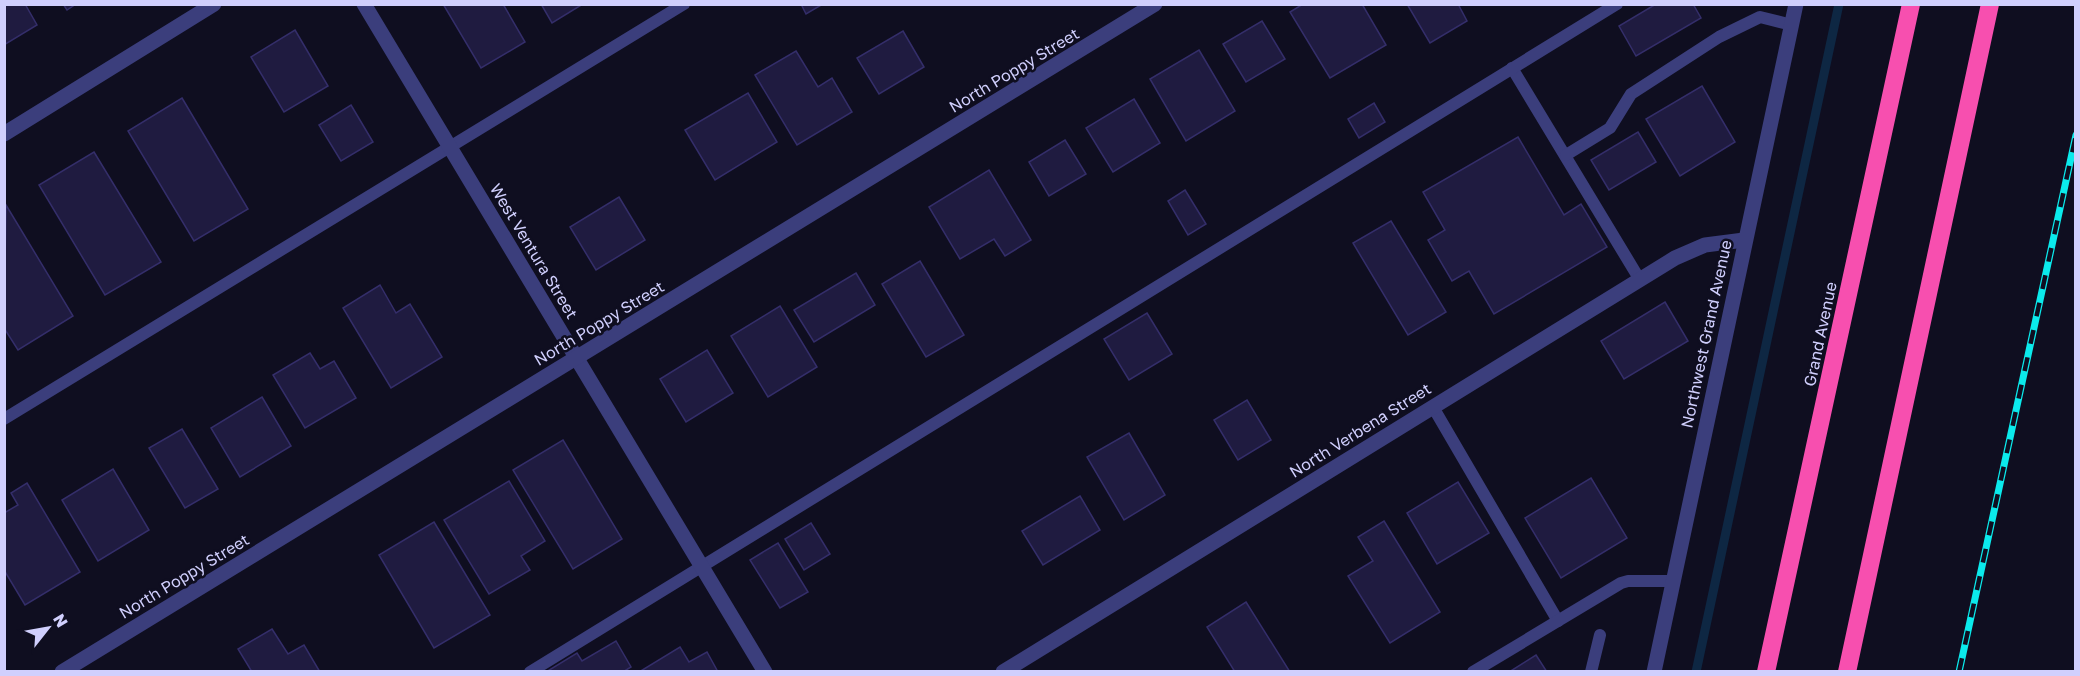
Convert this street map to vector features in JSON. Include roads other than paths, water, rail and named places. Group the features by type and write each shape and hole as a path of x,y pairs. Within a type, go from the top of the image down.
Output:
{"highway":[{"name":"Grand Avenue","path":"1766,672 1911,4"},
{"path":"1847,672 1990,4"}],"street":[{"path":"4,134 214,4"},
{"name":"West Ventura Street","path":"363,4 765,672"},
{"name":"North Poppy Street","path":"62,672 1155,4"},
{"name":"Northwest Grand Avenue","path":"1654,672 1796,4"},
{"name":"North Verbena Street","path":"1003,672 1675,258 1705,245 1744,240"}],"lane":[{"path":"4,419 684,4"},
{"path":"530,672 1617,4"},
{"path":"1566,155 1610,128 1631,94 1719,38 1760,17 1792,25"},
{"path":"1512,68 1640,280"},
{"path":"1433,407 1557,621"},
{"path":"1473,672 1621,583 1672,581"},
{"path":"1591,672 1600,635"}],"waterway":[{"path":"1696,672 1839,4"}],"railway":[{"path":"1959,672 2076,135"}]}
